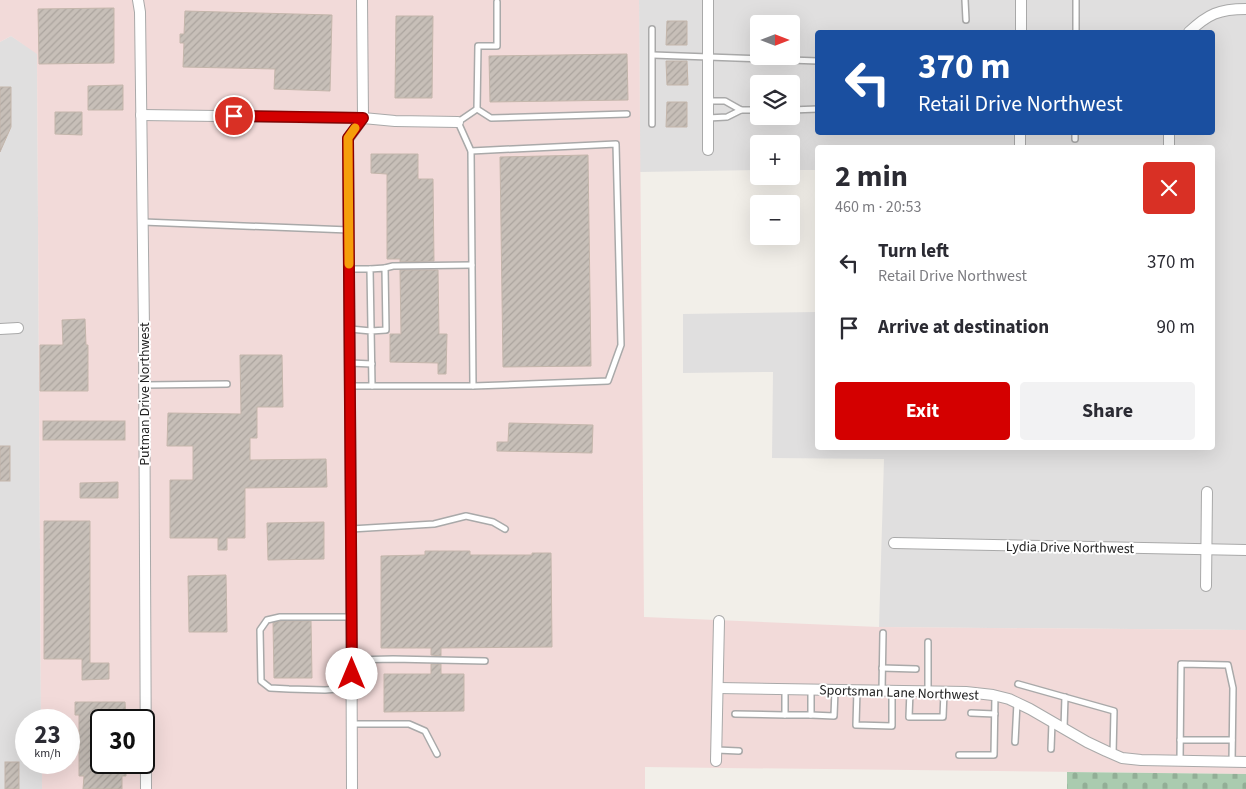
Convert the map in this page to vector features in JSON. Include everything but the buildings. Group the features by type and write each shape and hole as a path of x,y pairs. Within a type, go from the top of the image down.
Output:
{"street":[{"name":"Putman Drive Northwest","path":"138,0 140,12 143,222 146,789"},
{"path":"352,789 348,138 363,118 362,0"},
{"path":"708,0 708,150"},
{"path":"1021,0 1021,30"},
{"path":"1191,30 1208,16 1233,9 1246,9"},
{"path":"141,115 363,118 395,121 458,122"},
{"path":"0,329 18,328"},
{"path":"1206,586 1207,492"},
{"name":"Lydia Drive Northwest","path":"894,543 1246,550"},
{"path":"716,756 719,621"},
{"name":"Sportsman Lane Northwest","path":"718,688 966,692 995,696 1008,699 1030,709 1087,742 1122,758 1246,762"}],"lane":[{"path":"965,0 966,20"},
{"path":"1076,0 1076,30"},
{"path":"477,109 478,46 497,46 497,2"},
{"path":"652,29 652,124"},
{"path":"653,55 815,60"},
{"path":"708,101 724,101 741,110"},
{"path":"477,109 491,118 627,114"},
{"path":"473,386 471,151 458,122 477,109"},
{"path":"800,110 815,109"},
{"path":"708,118 727,117 741,110 750,110"},
{"path":"350,386 473,386 608,381 621,345 616,144 471,151"},
{"path":"143,222 349,230"},
{"path":"349,269 393,266 472,265"},
{"path":"350,329 386,330 385,268"},
{"path":"370,269 372,386"},
{"path":"350,363 372,364"},
{"path":"144,384 227,384"},
{"path":"351,529 434,524 466,516 493,522 505,529"},
{"path":"352,617 280,617 267,620 260,630 261,680 270,688 325,690 352,688"},
{"path":"857,690 856,725 892,726 882,668 883,633"},
{"path":"928,642 928,692"},
{"path":"352,660 485,661"},
{"path":"1180,761 1181,664 1228,665 1233,688 1232,762"},
{"path":"882,668 916,669"},
{"path":"1018,684 1114,711 1113,754"},
{"path":"785,715 786,689"},
{"path":"811,690 811,715"},
{"path":"735,714 834,716 835,690"},
{"path":"910,691 909,717 943,717 944,692"},
{"path":"960,755 994,755 995,696"},
{"path":"1064,728 1065,697"},
{"path":"1015,742 1017,703"},
{"path":"971,713 995,714"},
{"path":"1051,749 1052,722"},
{"path":"352,724 409,724 425,731 437,754"},
{"path":"1180,740 1232,740"},
{"path":"716,756 739,751"}],"shaded area":[{"path":"0,0 639,0 644,617 879,627 1246,630 1246,774 645,767 645,789 42,789 42,774 80,774 80,709 41,709 37,54 11,36 0,42"},
{"path":"639,0 1246,0 1246,630 879,627 884,459 772,458 773,372 683,373 683,314 815,312 815,450 1215,450 1215,145 815,145 815,170 800,170 800,135 750,135 750,170 640,172"},
{"path":"11,36 37,53 41,709 15,709 15,774 42,774 42,789 0,789 0,42"}],"green space":[{"path":"1067,772 1246,774 1246,789 1067,789"}],"slow traffic":[{"path":"349,264 348,138 355,128"}],"route":[{"path":"234,116 363,118 348,138 352,674"}]}
